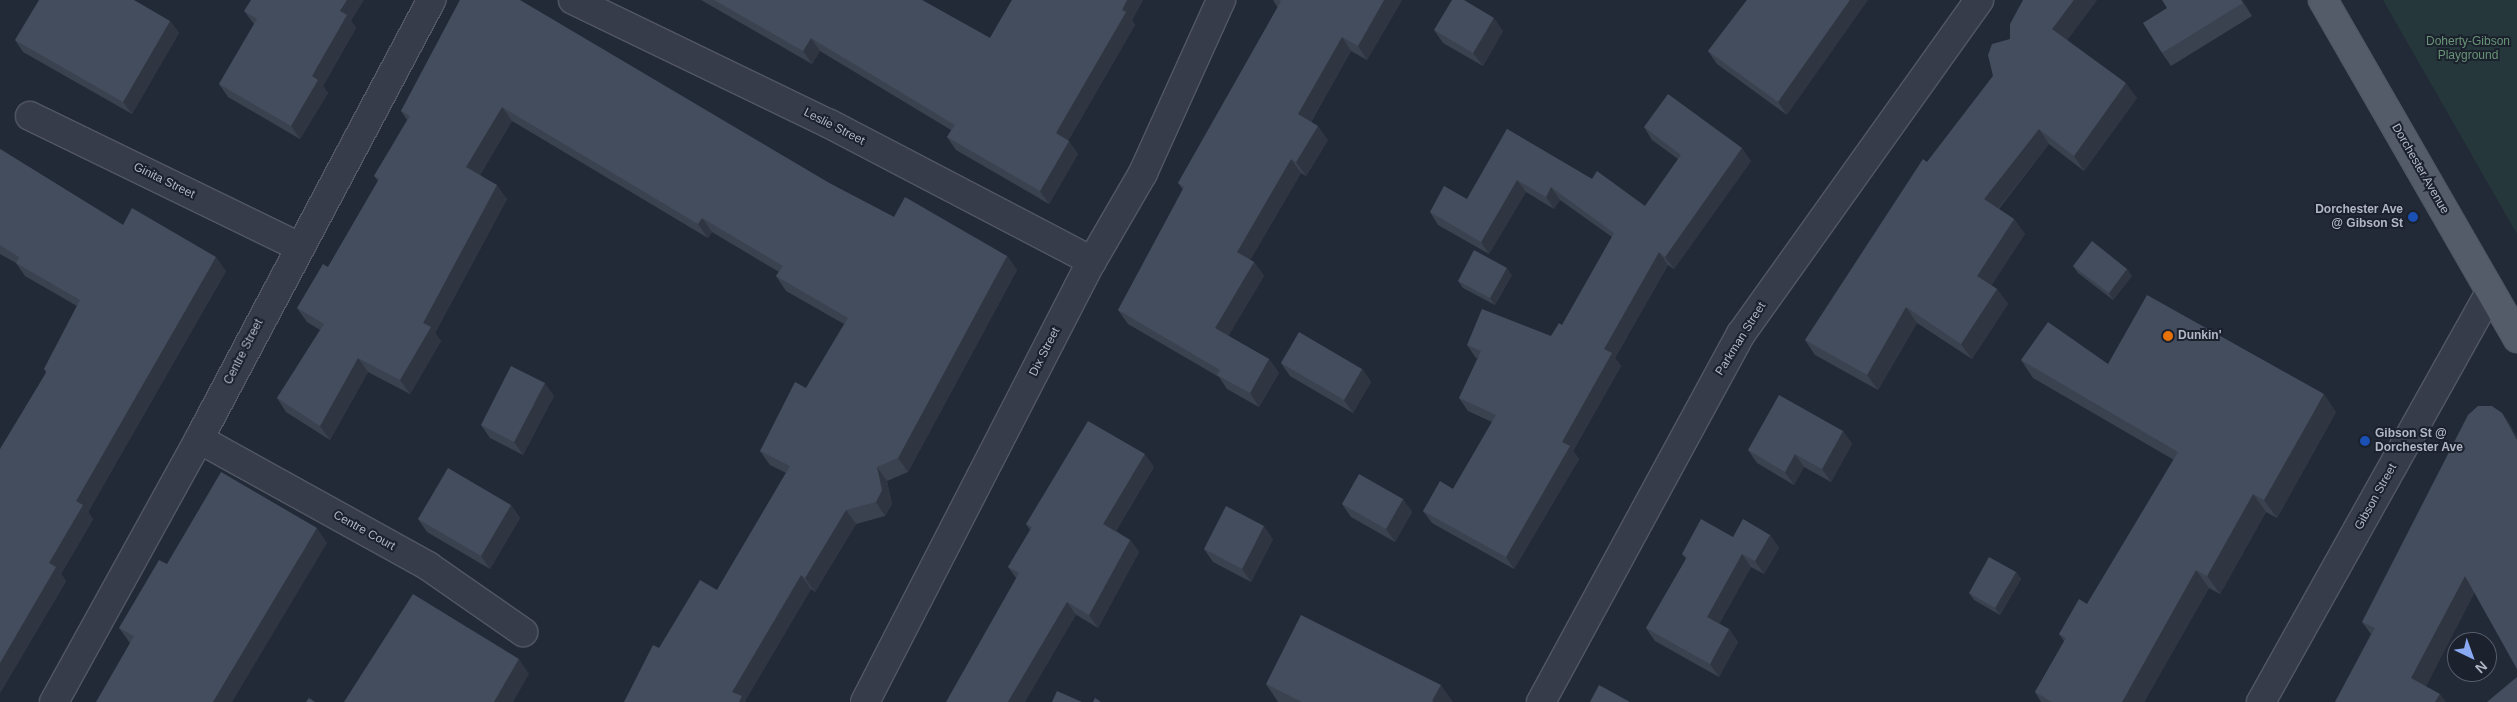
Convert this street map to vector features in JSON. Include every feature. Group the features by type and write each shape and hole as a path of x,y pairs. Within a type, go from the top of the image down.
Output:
{"main road":[{"name":"Dorchester Avenue","path":"2323,0 2517,338"}],"street":[{"name":"Centre Street","path":"54,702 199,439 298,246 431,0"},
{"name":"Leslie Street","path":"574,0 828,124 1092,261"},
{"name":"Dix Street","path":"865,702 1092,261 1143,173 1221,0"},
{"name":"Parkman Street","path":"1541,702 1741,334 1979,0"},
{"name":"Ginita Street","path":"30,116 298,246"},
{"name":"Gibson Street","path":"2261,702 2490,292"},
{"name":"Centre Court","path":"199,439 428,566 524,632"}],"green space":[{"name":"Doherty-Gibson Playground","path":"2383,0 2517,0 2517,234"}],"building":[{"path":"39,0 134,0 170,21 123,102 15,40"},
{"path":"251,0 347,0 340,11 347,15 312,76 318,80 291,126 219,84 257,19 244,11"},
{"path":"460,0 520,0 831,184 894,217 905,197 1007,256 898,458 877,467 882,490 876,502 846,510 805,578 801,575 732,692 742,696 739,702 624,702 653,645 659,648 700,580 717,590 790,466 760,451 795,382 806,388 848,318 776,276 783,266 702,218 698,224 502,107 466,167 497,185 423,323 431,327 400,380 358,358 320,426 277,398 324,324 297,308 323,264 328,267 379,179 374,176 410,116 401,111"},
{"path":"714,0 922,0 990,38 1012,0 1127,0 1122,10 1126,12 1056,133 1069,141 1040,191 947,137 955,125 811,38 803,51"},
{"path":"1279,0 1384,0 1358,46 1342,37 1298,114 1318,126 1296,162 1291,159 1237,252 1254,262 1215,328 1269,359 1250,393 1217,375 1220,370 1118,310 1184,187 1178,183 1281,1"},
{"path":"1452,0 1464,0 1494,18 1473,53 1434,30"},
{"path":"1747,0 1850,0 1778,102 1708,51"},
{"path":"2023,0 2074,0 2052,29 2126,83 2074,156 2039,129 1984,199 2014,219 1977,276 1997,289 1961,344 1906,307 1867,375 1805,340 1923,159 1927,162 1993,76 1988,55 1992,44 2010,39 2010,24"},
{"path":"2162,0 2241,0 2243,3 2162,53 2143,23 2167,8"},
{"path":"1668,94 1742,148 1665,257 1659,252 1604,349 1612,353 1562,442 1570,446 1506,557 1423,511 1440,481 1453,489 1496,415 1459,398 1481,351 1467,345 1482,309 1551,336 1559,323 1562,325 1614,233 1551,187 1546,197 1517,180 1481,242 1430,212 1444,186 1467,199 1507,129 1592,179 1597,171 1645,206 1681,155 1644,127"},
{"path":"0,149 123,225 132,208 216,257 76,501 83,505 49,563 56,567 0,663 0,449 47,371 44,369 80,300 16,263 19,257 0,245"},
{"path":"2092,241 2127,269 2109,293 2073,266"},
{"path":"1474,250 1507,268 1490,298 1458,281"},
{"path":"2147,295 2324,394 2264,500 2253,494 2207,576 2196,570 2122,702 2052,702 2035,692 2066,638 2059,634 2079,599 2087,604 2178,452 2021,360 2048,322 2108,364"},
{"path":"1299,332 1362,369 1344,400 1281,363"},
{"path":"511,366 545,383 514,442 481,425"},
{"path":"1779,395 1843,431 1822,469 1795,454 1785,472 1748,450"},
{"path":"2478,406 2492,406 2502,413 2517,440 2517,669 2465,576 2411,678 2440,694 2435,702 2335,702 2375,628 2362,622 2468,415"},
{"path":"1088,421 1145,454 1103,524 1130,540 1089,615 1067,602 1008,702 946,702 1019,573 1008,567 1032,527 1026,524"},
{"path":"448,468 511,505 481,556 418,519"},
{"path":"221,472 317,528 213,702 96,702 134,636 119,628 159,560 167,564"},
{"path":"1359,474 1403,499 1386,529 1342,504"},
{"path":"1226,506 1264,526 1242,569 1204,549"},
{"path":"1701,519 1733,537 1743,519 1770,535 1755,561 1742,554 1707,617 1729,629 1710,664 1646,628 1687,557 1682,554"},
{"path":"1989,557 2016,572 1995,608 1969,593"},
{"path":"413,594 519,659 494,702 344,702"},
{"path":"1301,615 1441,685 1432,701 1434,702 1302,702 1266,684"},
{"path":"2517,677 2517,702 2487,702"},
{"path":"1599,685 1630,702 1590,702"},
{"path":"1057,691 1082,702 1052,702"},
{"path":"309,698 315,702 306,702"},
{"path":"1095,698 1101,702 1093,702"}],"place":[{"name":"Dorchester Ave @ Gibson St","path":"2413,217"},
{"name":"Dunkin'","path":"2168,336"},
{"name":"Gibson St @ Dorchester Ave","path":"2365,441"}]}
